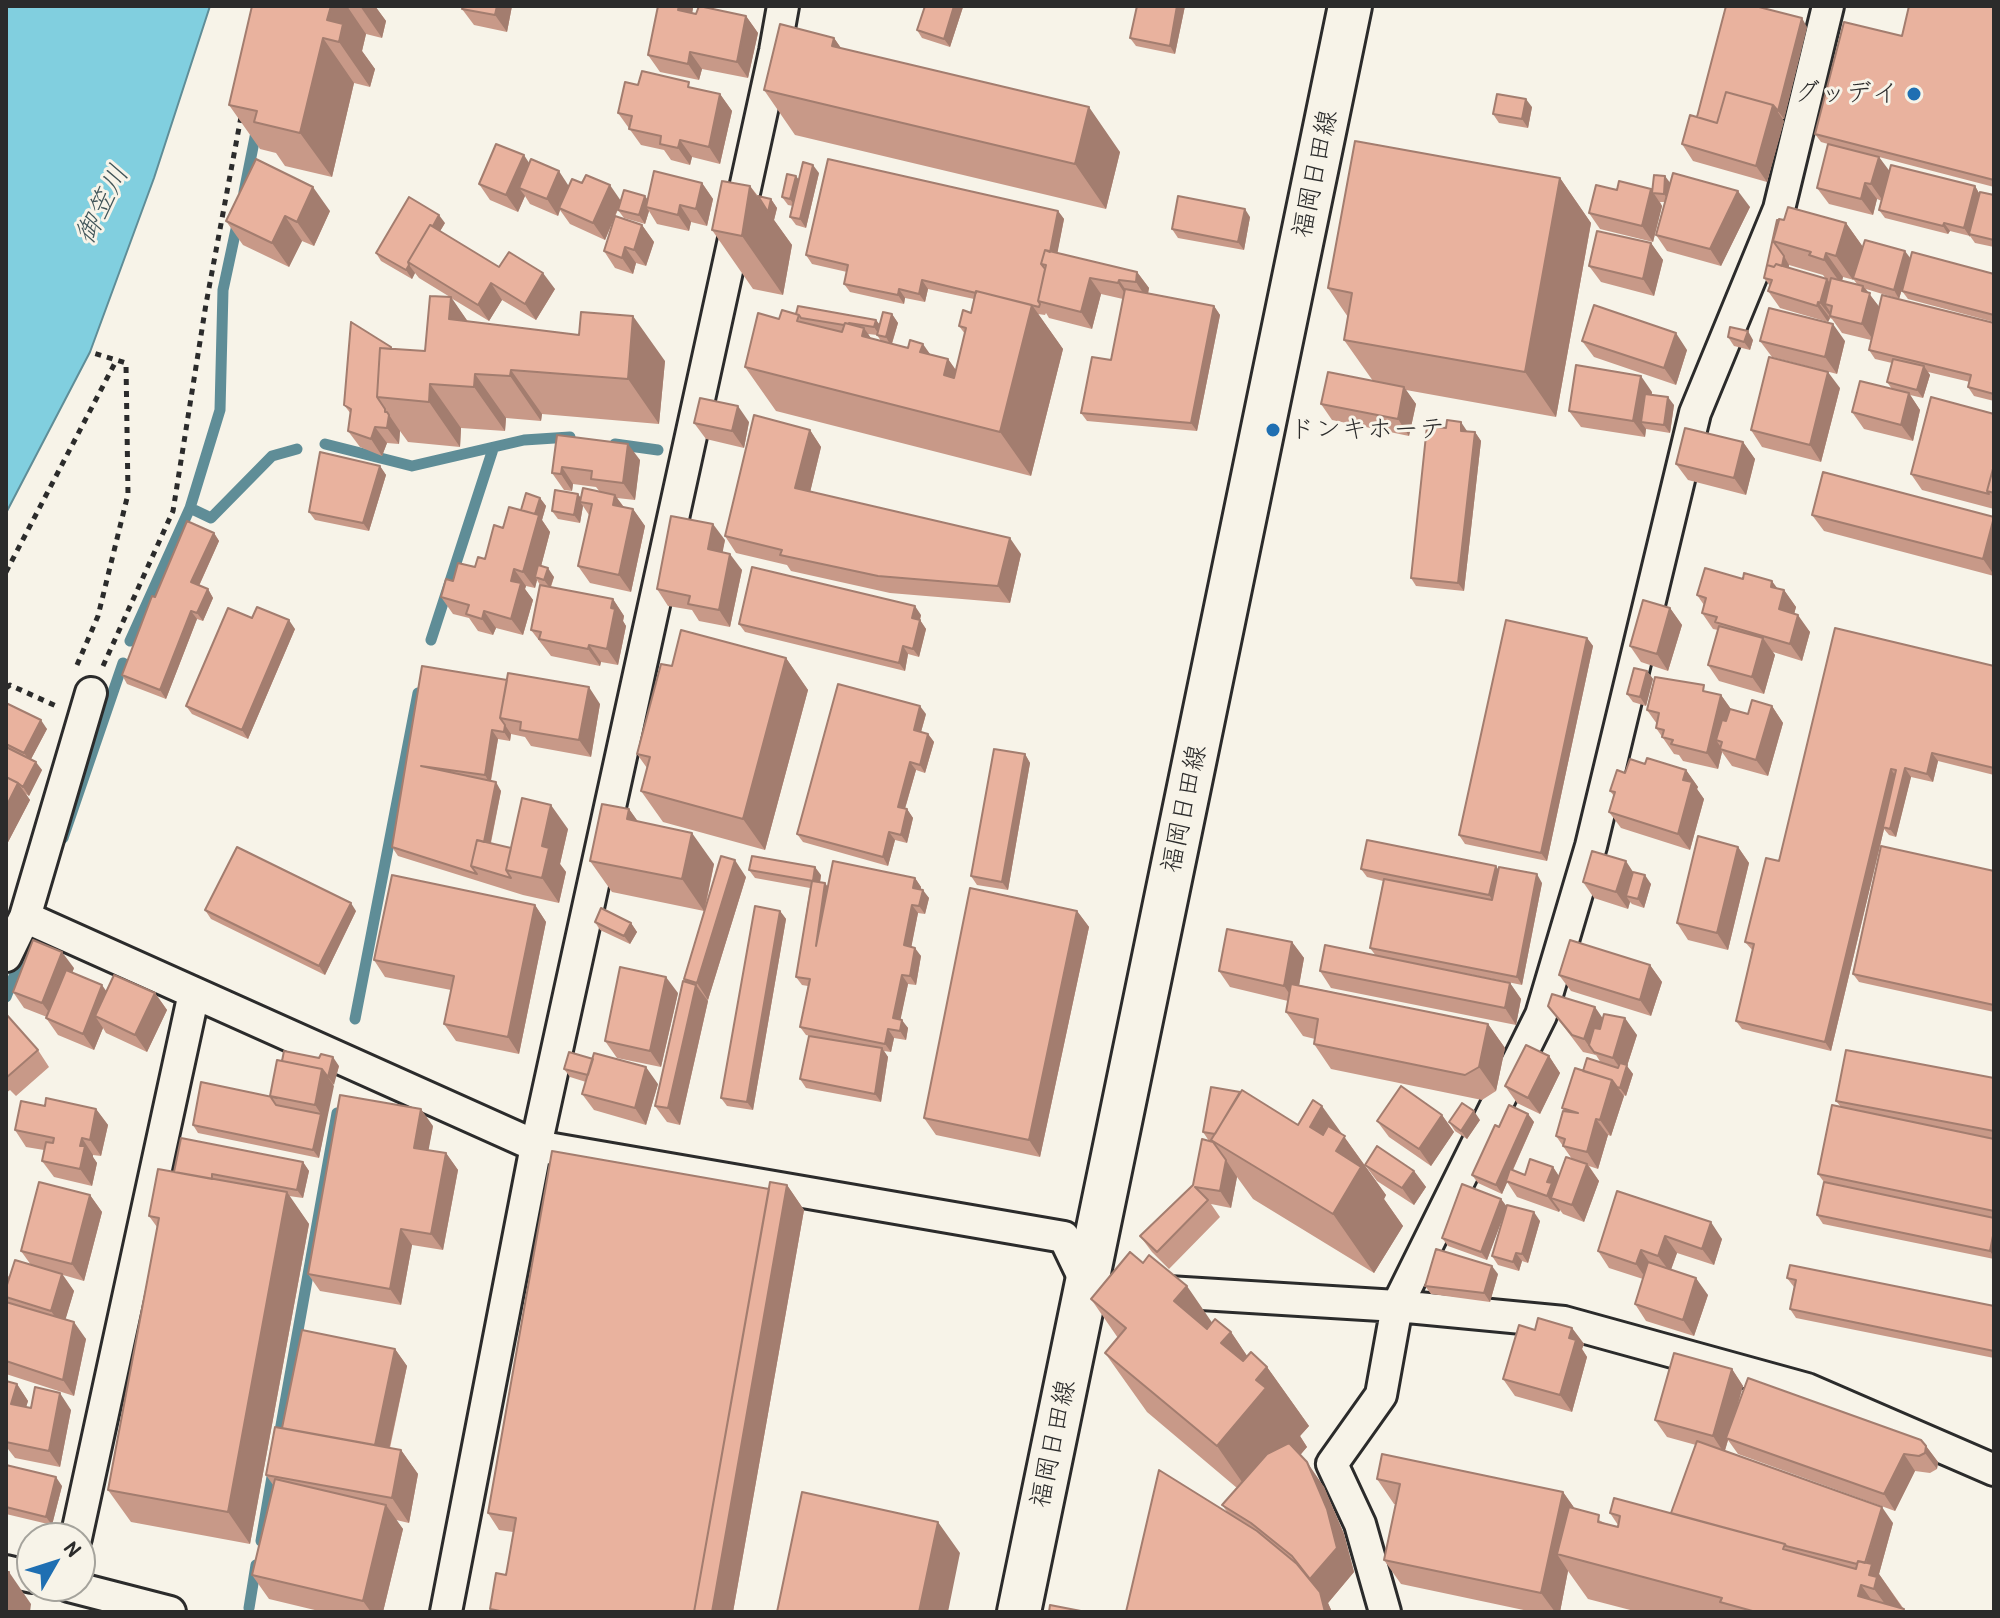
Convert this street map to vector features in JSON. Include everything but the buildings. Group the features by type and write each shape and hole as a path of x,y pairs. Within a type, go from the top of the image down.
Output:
{"main road":[{"name":"福岡日田線","path":"1019,1612 1350,6"}],"street":[{"path":"446,1612 536,1146 769,82 783,6"},
{"path":"1385,1612 1360,1524 1332,1464 1381,1395 1397,1306 1541,1015 1591,846 1695,413 1779,209 1828,6"},
{"path":"6,956 25,917 77,685"},
{"path":"25,917 536,1146 1064,1237 1087,1285 1397,1306 1564,1322 1807,1389 1994,1470"},
{"path":"79,1522 194,993"},
{"path":"96,1593 170,1612"}],"path":[{"path":"6,688 10,685 59,708 77,685 173,511 206,304 241,116"},
{"path":"77,685 98,616 128,494 126,363 90,352"},
{"path":"6,572 116,361"}],"water":[{"name":"御笠川","path":"6,6 210,6 154,178 90,352 6,513"}],"waterway":[{"path":"244,192 257,127"},
{"path":"130,641 190,508 220,410 223,290 238,220"},
{"path":"325,444 412,466 524,440 570,437"},
{"path":"615,444 658,450"},
{"path":"190,508 211,518 272,456 297,449"},
{"path":"431,640 493,449"},
{"path":"63,838 123,663"},
{"path":"355,1019 418,693"},
{"path":"6,997 23,953"},
{"path":"278,1442 337,1113"},
{"path":"261,1541 273,1471"},
{"path":"249,1608 256,1565"}],"place":[{"name":"グッデイ","path":"1914,94"},
{"name":"ドンキホーテ","path":"1273,430"}]}
